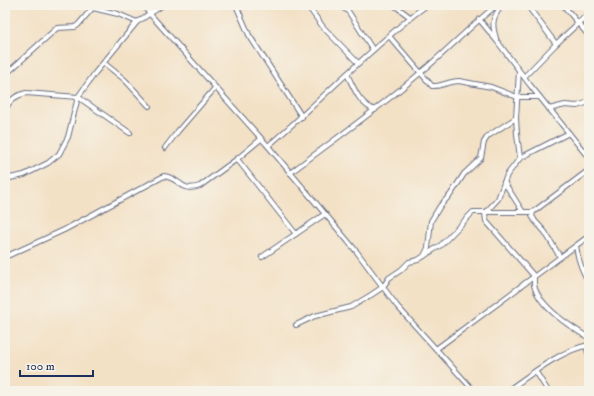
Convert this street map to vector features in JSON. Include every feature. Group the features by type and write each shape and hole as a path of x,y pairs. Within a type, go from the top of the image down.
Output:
{"street":[{"path":"144,5 149,13 290,172 357,252 397,306 474,391"},
{"path":"5,180 24,175 48,162 58,154 65,145 68,137 78,97 104,62 137,22 163,5"},
{"path":"236,5 249,35 302,117"},
{"path":"307,5 323,27 358,63"},
{"path":"326,5 340,6 348,10 373,50"},
{"path":"394,5 410,17"},
{"path":"268,146 302,117 358,63 410,17 427,5"},
{"path":"290,172 375,110 421,72 478,20 497,5"},
{"path":"497,41 493,21 495,14 502,5"},
{"path":"527,5 556,44"},
{"path":"563,5 589,36"},
{"path":"5,75 57,28 75,27 94,6 137,22"},
{"path":"524,77 589,13"},
{"path":"478,20 497,41 539,97 589,158"},
{"path":"389,36 432,86 438,87 453,81 458,81 492,87 517,96 539,97"},
{"path":"104,62 125,80 149,106"},
{"path":"519,71 516,134 520,158"},
{"path":"347,74 363,102 375,110"},
{"path":"166,148 178,131 215,88"},
{"path":"5,111 8,102 12,98 26,93 78,97 130,133"},
{"path":"549,109 565,105 577,106 589,102"},
{"path":"424,256 428,248 431,220 440,206 464,174 481,158 484,142 488,136 516,118"},
{"path":"484,213 498,199 507,175 520,158 569,133"},
{"path":"5,256 64,230 164,176 170,177 186,188 193,189 200,186 261,139"},
{"path":"237,159 296,234"},
{"path":"296,325 315,316 351,307 371,295 383,287 389,278 398,273 409,262 418,260 441,245 473,212 533,212 589,170"},
{"path":"504,182 523,212"},
{"path":"533,212 532,216 560,258"},
{"path":"484,213 486,221 534,276 534,285 539,296 551,311 568,325 589,338"},
{"path":"262,257 325,214"},
{"path":"436,349 589,236"},
{"path":"576,246 578,261 589,282"},
{"path":"507,391 562,354 587,346 589,356"},
{"path":"536,372 548,391"}]}
